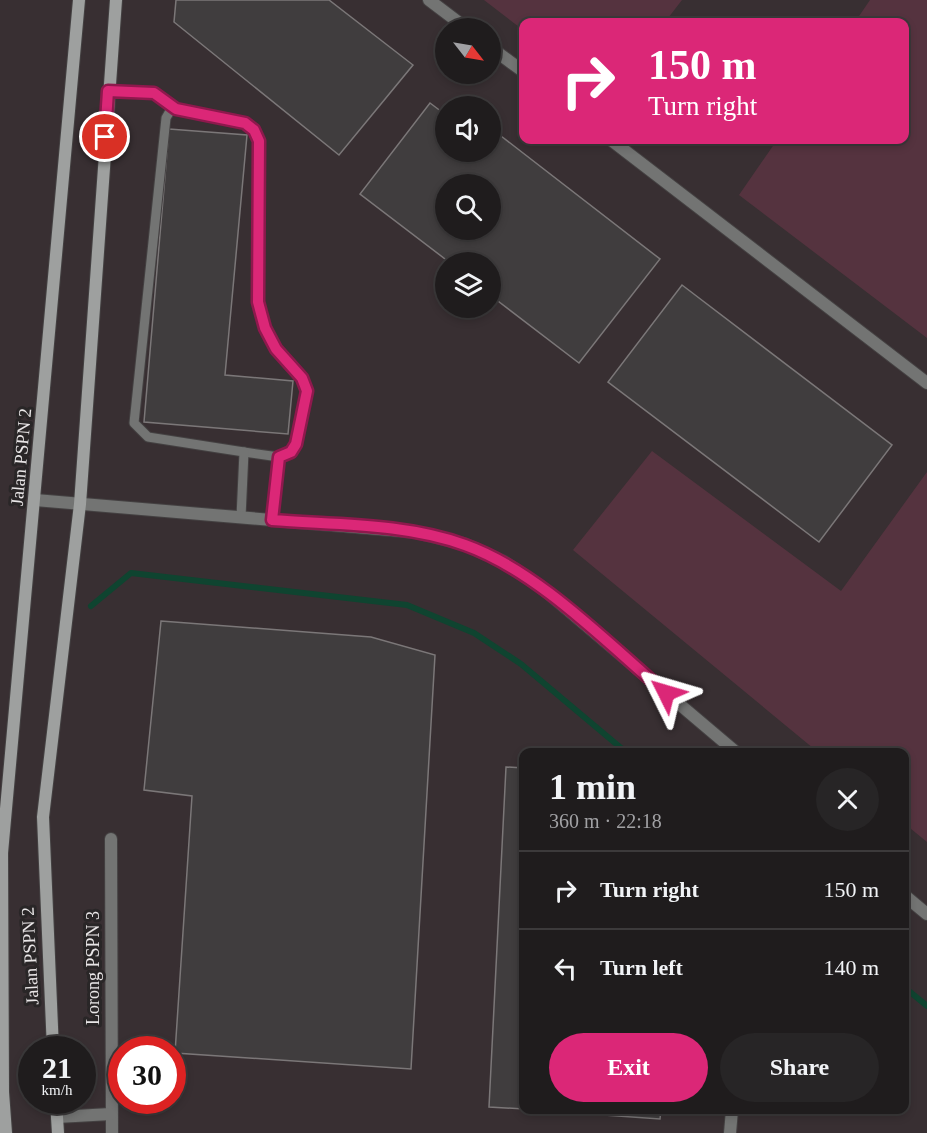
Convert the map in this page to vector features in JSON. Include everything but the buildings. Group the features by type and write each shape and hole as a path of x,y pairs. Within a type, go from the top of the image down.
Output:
{"street":[{"name":"Jalan PSPN 2","path":"6,1133 3,1092 2,853 79,0"},
{"name":"Jalan PSPN 2","path":"52,1036 43,817 80,504 116,0"},
{"path":"429,0 453,18"},
{"path":"501,55 519,68"},
{"path":"616,144 927,382"},
{"path":"35,500 415,532 465,544 504,562 541,587 731,748"},
{"name":"Lorong PSPN 3","path":"111,839 111,1036"},
{"path":"909,899 927,914"},
{"path":"57,1114 58,1133"},
{"path":"57,1117 111,1114"},
{"name":"Lorong PSPN 3","path":"111,1114 112,1133"},
{"path":"730,1133 732,1114"}],"lane":[{"path":"108,91 154,93 176,109 245,123 254,130 259,141 258,302 271,339 302,378 307,391 296,444 291,452 279,457 148,437 134,423 166,118 170,111 176,109"},
{"path":"241,517 244,452"},
{"path":"272,520 279,457"}],"shaded area":[{"path":"0,0 927,0 927,1133 0,1133"},
{"path":"484,0 682,0 668,18 519,18 519,27"},
{"path":"870,0 927,0 927,338 739,195 774,144 909,144 909,18 858,18"},
{"path":"652,451 841,591 927,472 927,842 909,827 909,748 813,748 573,550"}],"waterway":[{"path":"91,606 131,573 407,605 474,633 521,664 621,748"},
{"path":"909,991 927,1006"}],"route":[{"path":"105,137 108,91 141,91 163,97 176,109 245,123 254,130 259,141 258,302 265,328 276,349 302,378 307,391 304,415 296,444 291,452 279,457 272,520 415,532 465,544 504,562 541,587 666,693"}]}
